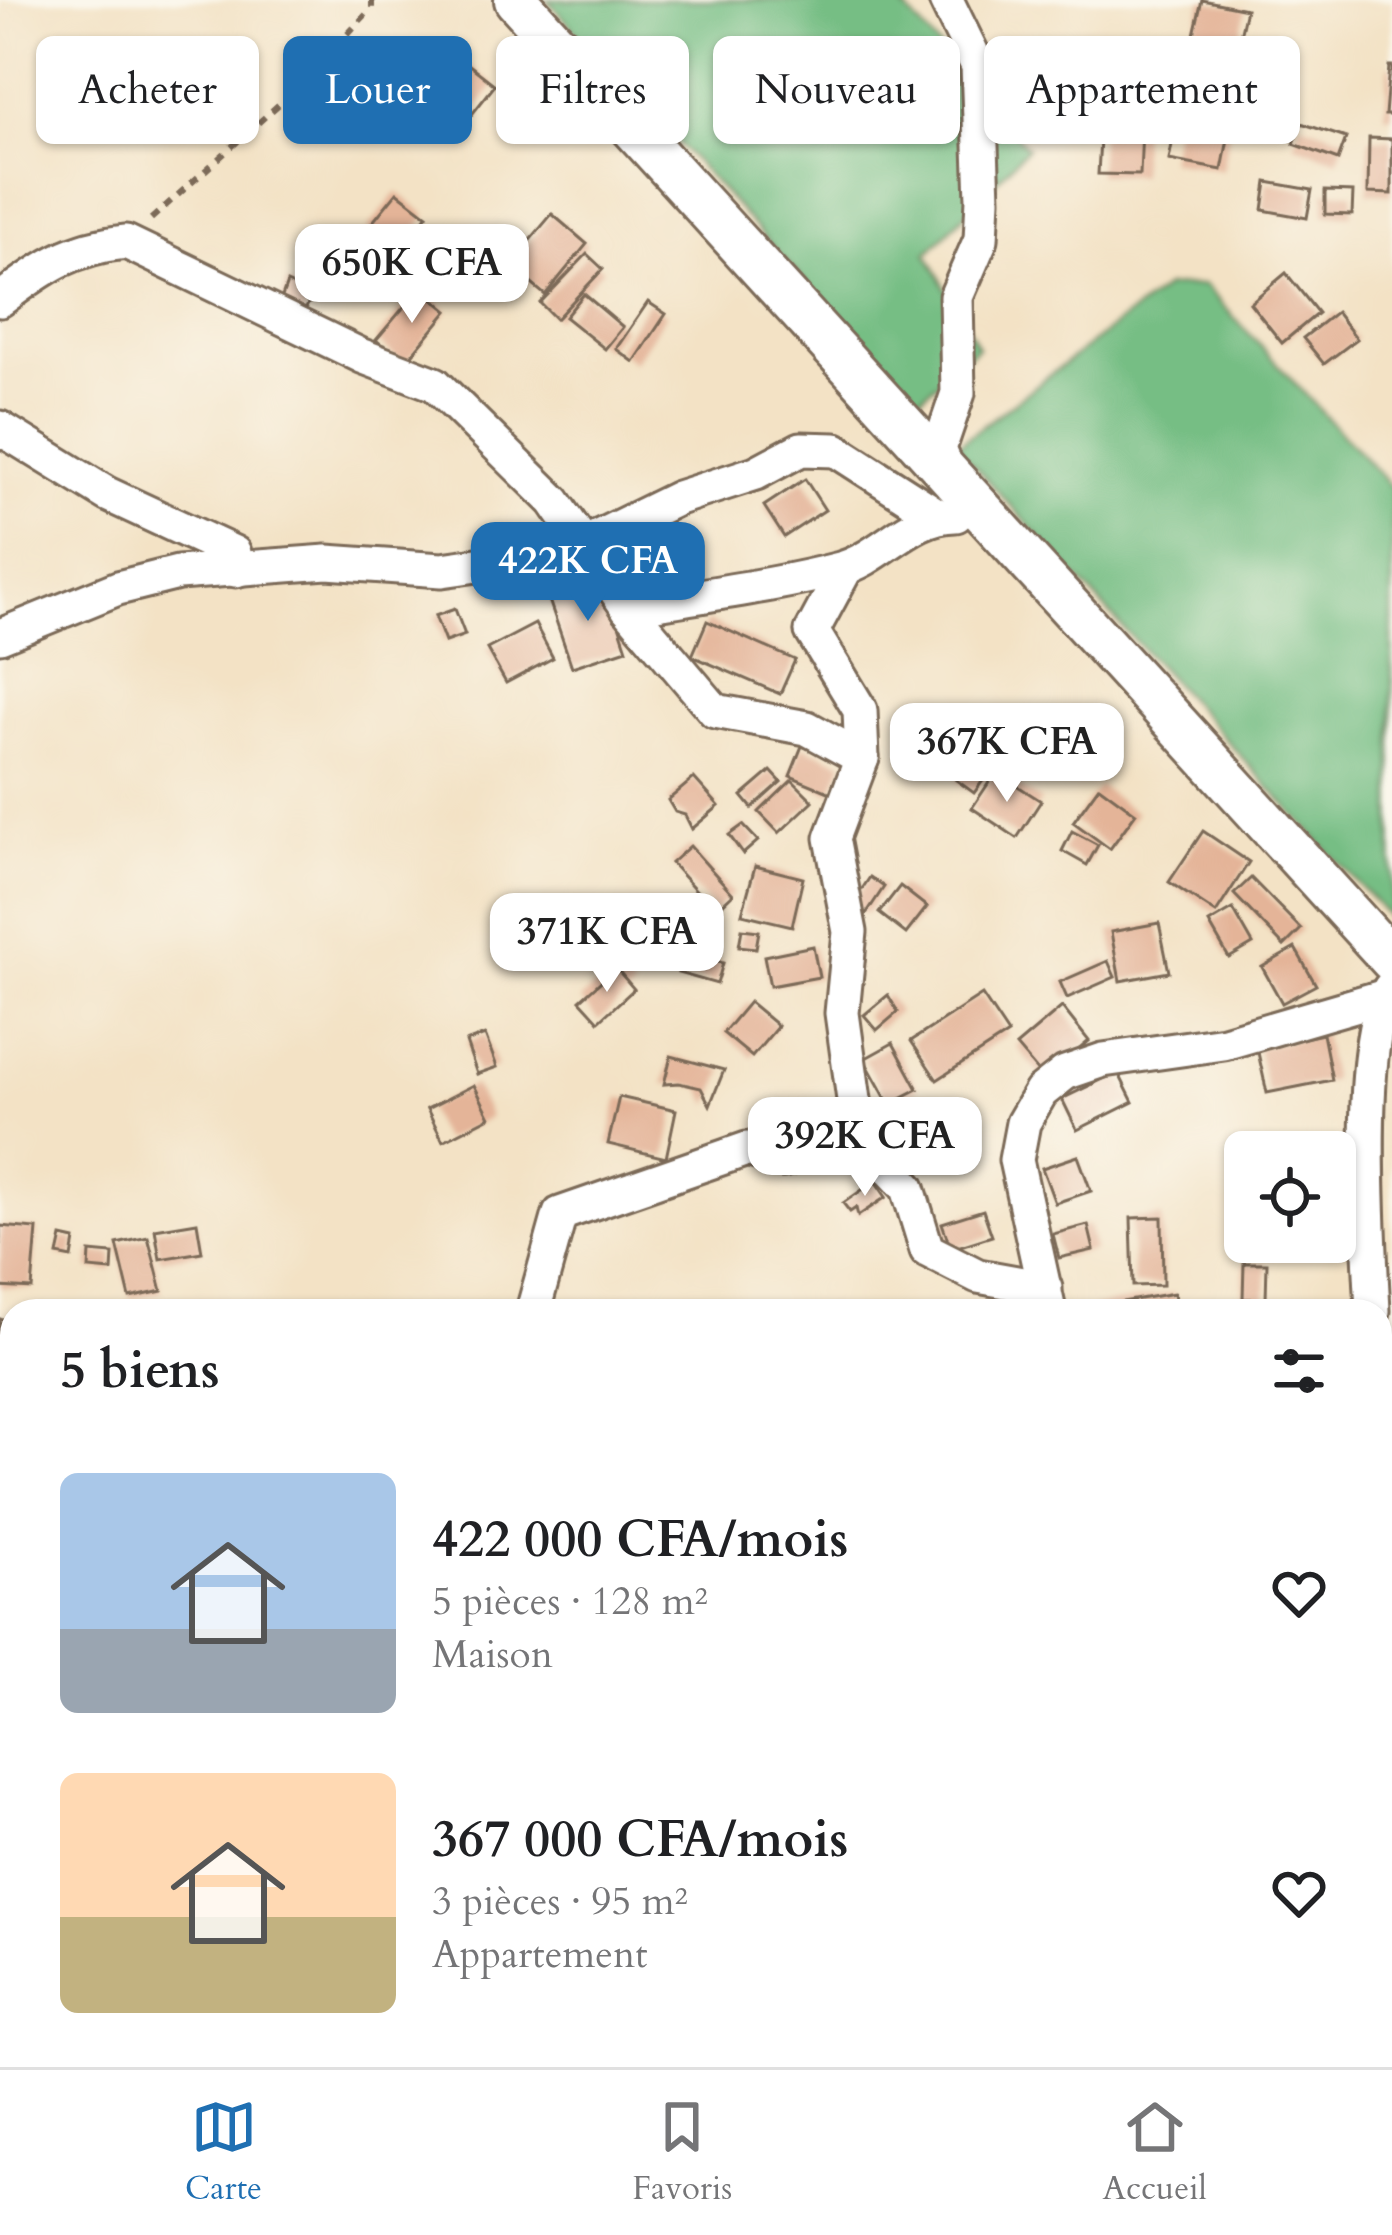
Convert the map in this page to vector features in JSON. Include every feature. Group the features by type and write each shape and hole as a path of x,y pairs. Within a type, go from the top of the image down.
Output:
{"main road":[{"path":"516,0 954,500 1389,981"}],"street":[{"path":"946,0 978,66 983,199 980,238 956,297 958,393 939,449 954,500"},
{"path":"0,301 38,271 88,246 125,242 362,356 435,384 554,501 628,608 716,711 807,728 862,758"},
{"path":"0,428 107,494 234,553 236,570"},
{"path":"0,636 118,588 178,573 327,562 442,570 533,557 584,544 678,498 756,473 801,449 836,450 954,500"},
{"path":"628,608 846,568 954,500"},
{"path":"846,568 812,631 860,710 862,758 832,838 850,932 842,1013 859,1136 908,1188 927,1250 978,1276 1044,1299"},
{"path":"1047,1299 1016,1160 1023,1124 1041,1092 1065,1073 1103,1060 1224,1043 1389,981"},
{"path":"1372,1299 1368,1213 1372,1051 1389,981"},
{"path":"536,1299 560,1214 747,1149 783,1160 859,1136"}],"path":[{"path":"125,242 296,89 373,8 372,0"}],"green space":[{"path":"547,0 898,0 929,36 713,36 713,144 960,144 960,71 984,99 984,144 1024,144 1027,148 927,254 978,347 915,402 679,144 689,144 689,36 580,36"},
{"path":"1204,285 1392,488 1392,921 956,446 1166,287"}],"building":[{"path":"1202,0 1246,9 1240,36 1194,36"},
{"path":"1389,66 1392,115 1385,115"},
{"path":"472,67 495,85 472,114"},
{"path":"1300,126 1346,138 1338,160 1294,144 1300,144"},
{"path":"1369,138 1392,139 1392,194 1368,193"},
{"path":"1100,144 1141,144 1140,175 1098,174"},
{"path":"1172,144 1227,144 1222,170 1169,160"},
{"path":"1267,182 1312,190 1307,218 1263,210"},
{"path":"1325,191 1353,192 1352,215 1325,214"},
{"path":"397,192 427,215 397,253 367,229"},
{"path":"552,214 587,244 545,295 509,265"},
{"path":"466,230 492,251 462,288 436,267"},
{"path":"587,254 603,269 556,319 540,303"},
{"path":"1286,273 1318,313 1282,343 1250,303"},
{"path":"287,283 312,294 302,318 278,308"},
{"path":"420,288 448,311 404,364 376,340"},
{"path":"584,294 623,327 605,349 565,317"},
{"path":"648,302 666,314 634,362 616,349"},
{"path":"1336,312 1357,339 1324,364 1303,338"},
{"path":"805,479 825,510 784,537 764,506"},
{"path":"605,582 627,649 572,667 549,600"},
{"path":"455,609 465,635 445,642 435,616"},
{"path":"707,621 795,660 780,694 692,656"},
{"path":"535,624 553,658 506,683 487,649"},
{"path":"986,739 1004,752 974,793 956,780"},
{"path":"802,746 843,762 831,793 790,776"},
{"path":"771,771 781,782 752,808 742,796"},
{"path":"996,772 1041,801 1017,838 972,808"},
{"path":"694,778 719,806 692,829 668,800"},
{"path":"792,780 813,801 779,833 759,812"},
{"path":"1099,786 1136,813 1110,849 1073,822"},
{"path":"743,825 758,841 743,854 729,835"},
{"path":"1072,831 1098,845 1087,865 1062,851"},
{"path":"1203,831 1249,862 1216,913 1169,882"},
{"path":"690,846 733,894 715,911 671,863"},
{"path":"755,866 803,878 792,926 742,914"},
{"path":"870,877 884,887 866,914 852,904"},
{"path":"1251,878 1301,929 1284,946 1234,894"},
{"path":"900,886 927,907 906,934 879,913"},
{"path":"1233,909 1253,944 1229,958 1209,923"},
{"path":"1159,923 1169,972 1120,981 1111,932"},
{"path":"742,929 759,931 756,948 739,946"},
{"path":"813,946 819,977 770,986 764,956"},
{"path":"1295,948 1316,985 1282,1003 1262,967"},
{"path":"684,952 723,963 717,984 678,973"},
{"path":"1108,961 1115,977 1067,998 1060,982"},
{"path":"616,968 634,989 599,1021 580,1000"},
{"path":"888,995 898,1012 877,1030 864,1015"},
{"path":"982,995 1008,1034 937,1080 911,1041"},
{"path":"749,1002 778,1026 752,1057 723,1033"},
{"path":"1062,1007 1089,1041 1044,1079 1016,1046"},
{"path":"1323,1034 1332,1080 1267,1093 1257,1048"},
{"path":"485,1035 497,1067 477,1074 466,1042"},
{"path":"893,1043 918,1089 889,1104 864,1059"},
{"path":"671,1056 724,1070 710,1105 701,1088 664,1084"},
{"path":"1118,1072 1133,1102 1077,1130 1062,1099"},
{"path":"474,1085 490,1117 443,1141 427,1109"},
{"path":"619,1097 676,1110 666,1158 608,1144"},
{"path":"1078,1156 1091,1191 1055,1203 1042,1168"},
{"path":"875,1181 886,1197 858,1216 856,1208 850,1212 843,1203"},
{"path":"983,1210 992,1236 951,1249 942,1223"},
{"path":"1162,1217 1163,1285 1133,1286 1131,1218"},
{"path":"197,1222 202,1252 160,1259 155,1229"},
{"path":"1088,1225 1094,1250 1059,1258 1053,1234"},
{"path":"0,1226 37,1229 32,1289 0,1287"},
{"path":"62,1237 75,1240 72,1258 58,1255"},
{"path":"148,1237 162,1291 130,1298 117,1244"},
{"path":"90,1252 113,1254 112,1271 89,1269"},
{"path":"1244,1263 1267,1263 1266,1299 1243,1299"},
{"path":"1174,1293 1175,1299 1140,1299"}]}
